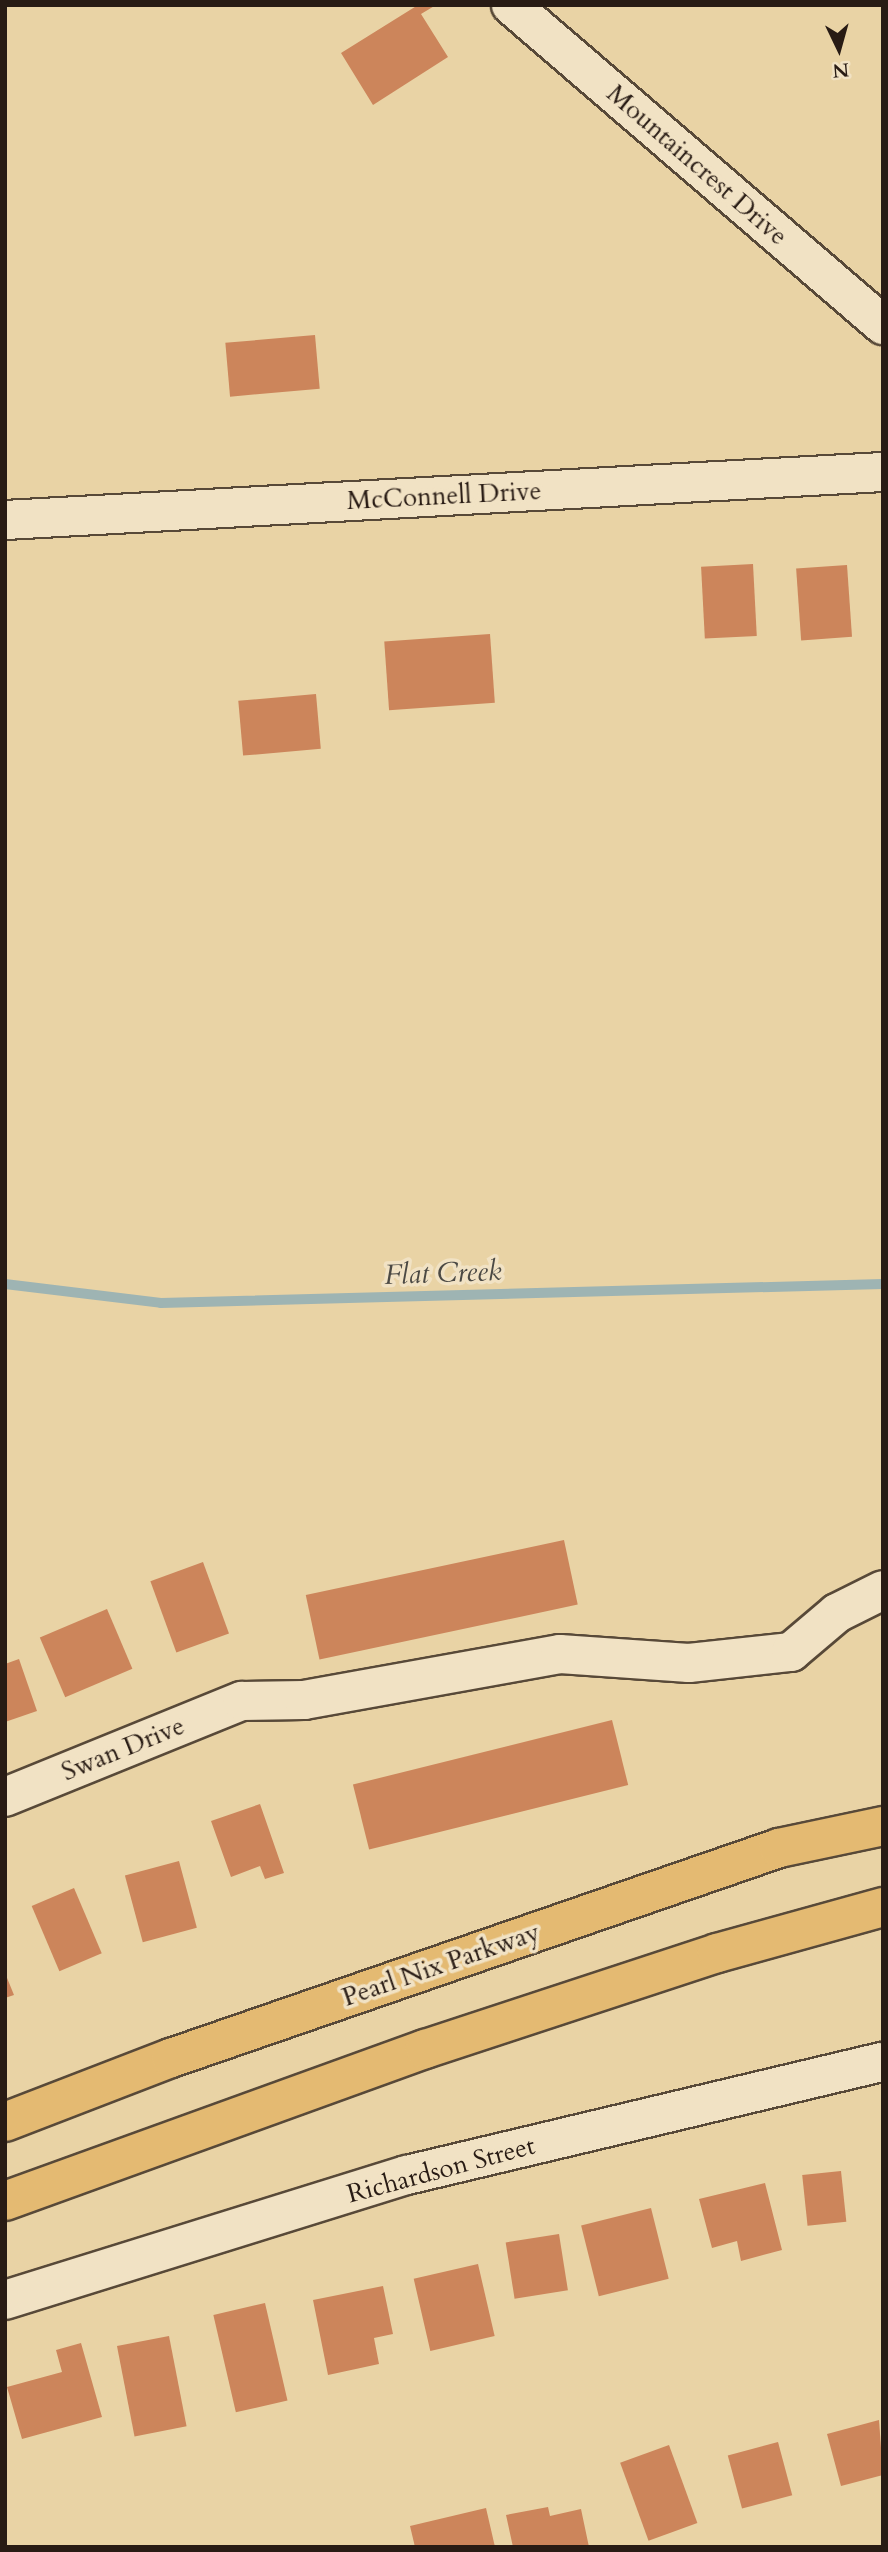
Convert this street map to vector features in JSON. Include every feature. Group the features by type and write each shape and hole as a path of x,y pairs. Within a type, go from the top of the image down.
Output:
{"main road":[{"name":"Pearl Nix Parkway","path":"5,2122 171,2058 779,1848 883,1826"},
{"path":"5,2201 425,2049 717,1953 883,1907"}],"street":[{"name":"Mountaincrest Drive","path":"511,5 883,326"},
{"name":"McConnell Drive","path":"5,520 883,472"},
{"name":"Swan Drive","path":"5,1797 242,1701 304,1700 560,1654 689,1663 791,1652 837,1613 883,1590"},
{"name":"Richardson Street","path":"5,2300 407,2175 883,2062"}],"building":[{"path":"418,5 436,5 421,14 448,57 373,105 341,53"},
{"path":"315,335 320,389 230,397 225,343"},
{"path":"753,564 757,636 705,639 701,567"},
{"path":"847,565 852,637 801,640 796,569"},
{"path":"490,634 495,703 389,710 384,641"},
{"path":"316,694 321,749 243,756 238,701"},
{"path":"564,1540 578,1605 319,1659 306,1595"},
{"path":"203,1562 229,1633 176,1653 150,1581"},
{"path":"107,1609 132,1669 65,1697 40,1638"},
{"path":"19,1659 37,1711 5,1722 5,1664"},
{"path":"612,1720 628,1785 369,1850 353,1785"},
{"path":"260,1804 284,1873 265,1879 260,1866 231,1877 211,1821"},
{"path":"179,1861 197,1928 143,1942 125,1875"},
{"path":"74,1888 102,1953 59,1971 32,1906"},
{"path":"5,1973 14,1995 5,1998"},
{"path":"841,2171 846,2222 808,2226 802,2175"},
{"path":"765,2183 782,2250 741,2261 737,2241 712,2248 699,2199"},
{"path":"651,2208 669,2279 599,2296 581,2225"},
{"path":"559,2234 568,2290 515,2299 506,2242"},
{"path":"478,2264 495,2336 430,2351 414,2279"},
{"path":"383,2286 393,2334 374,2338 379,2364 328,2375 313,2300"},
{"path":"265,2303 287,2400 236,2412 213,2315"},
{"path":"169,2336 187,2426 135,2436 117,2346"},
{"path":"81,2343 102,2417 22,2439 7,2387 62,2372 56,2350"},
{"path":"879,2420 883,2475 841,2486 827,2434"},
{"path":"778,2442 792,2495 742,2509 728,2455"},
{"path":"669,2445 697,2523 649,2541 620,2463"},
{"path":"548,2507 550,2516 581,2509 589,2547 513,2547 506,2515"},
{"path":"486,2508 495,2547 415,2547 410,2526"}],"waterway":[{"name":"Flat Creek","path":"5,1284 161,1303 883,1284"}]}
